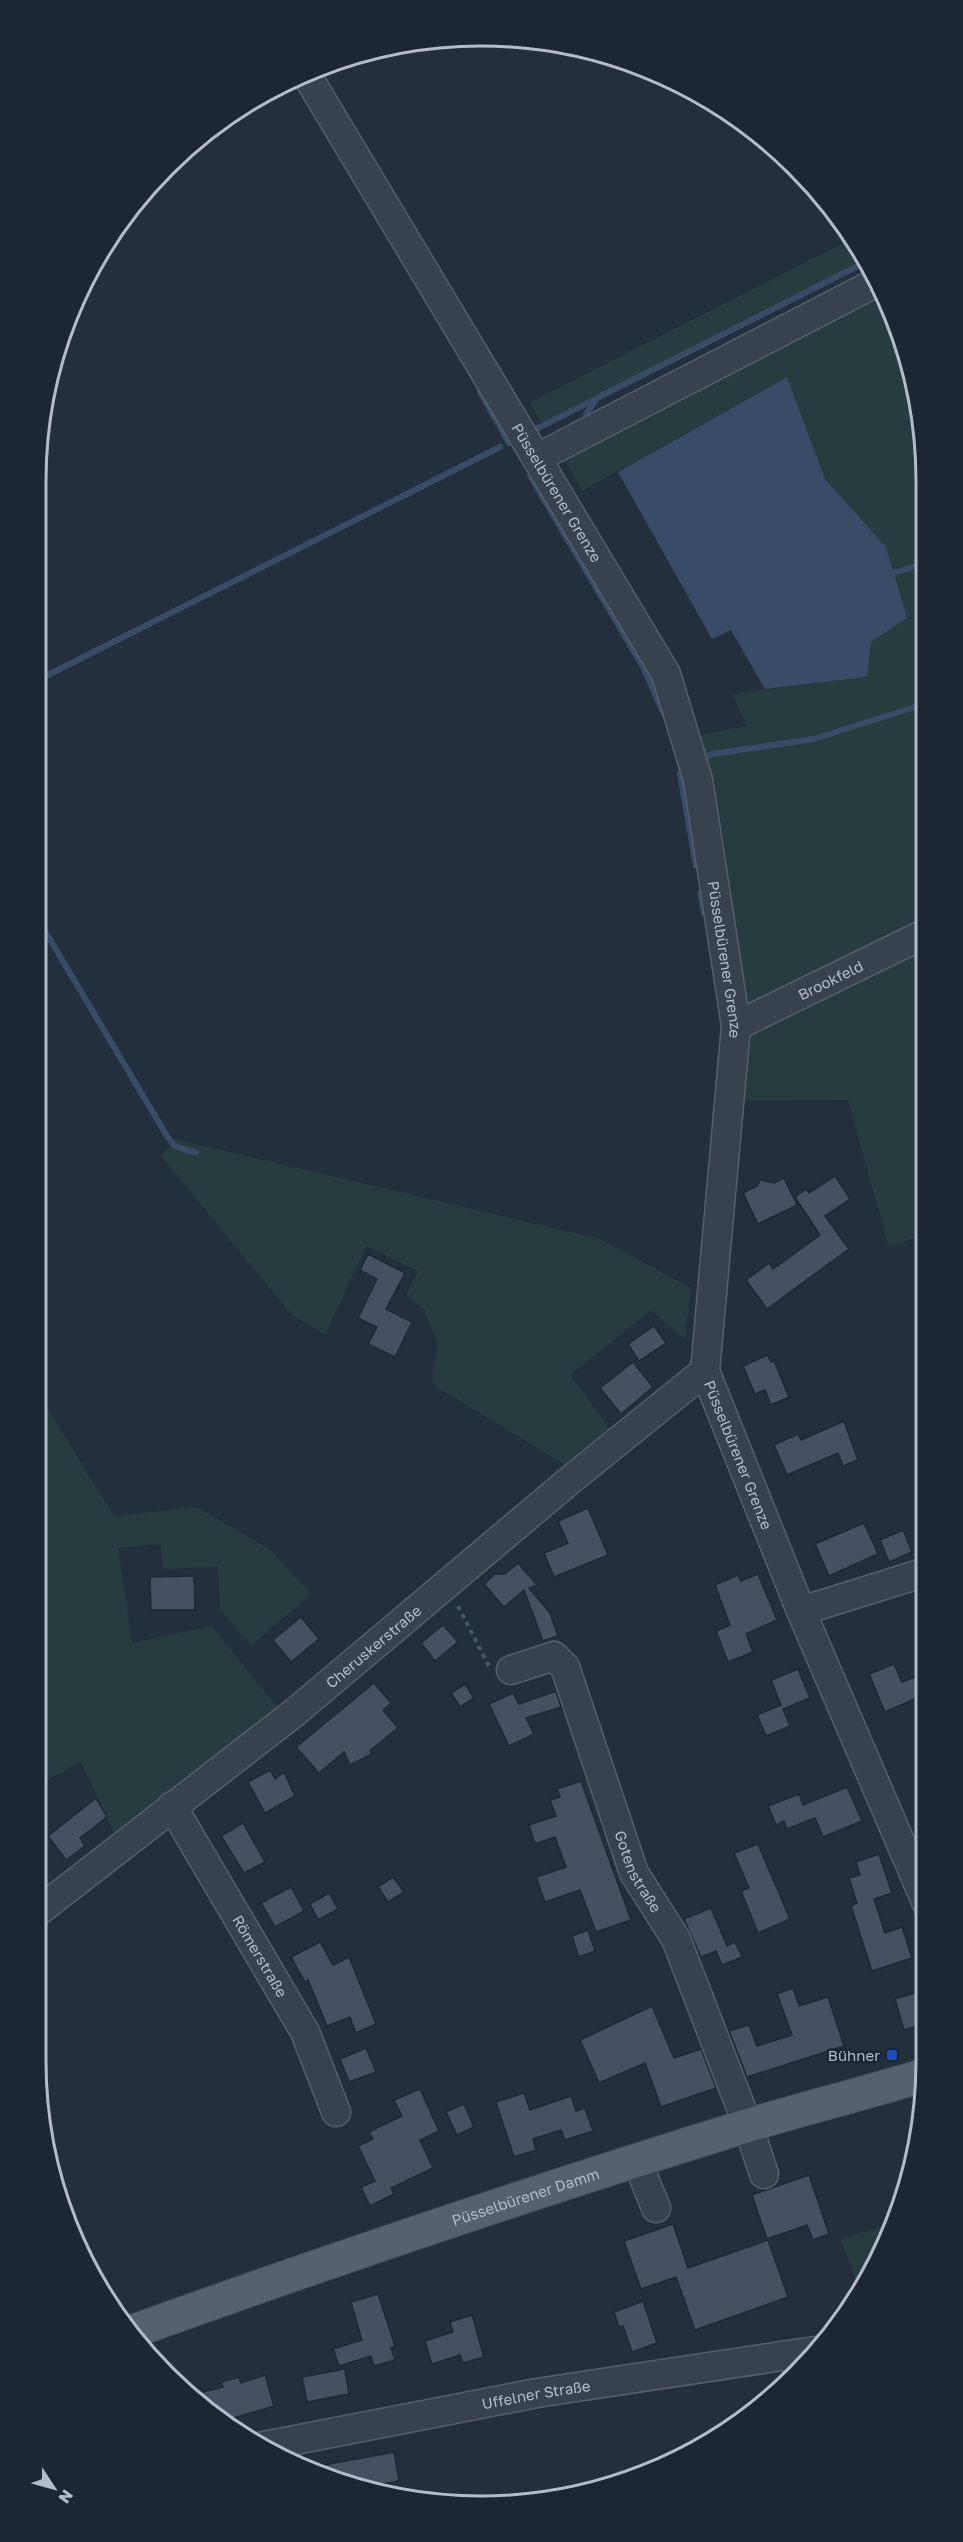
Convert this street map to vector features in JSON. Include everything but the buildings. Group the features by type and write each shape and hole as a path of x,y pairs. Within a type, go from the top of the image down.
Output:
{"main road":[{"name":"Püsselbürener Damm","path":"139,2329 303,2270 637,2161 916,2078"}],"street":[{"name":"Püsselbürener Grenze","path":"311,82 666,674 698,780 736,1026 705,1371 801,1611 916,1878"},
{"path":"537,458 870,286"},
{"name":"Brookfeld","path":"736,1026 916,938"},
{"name":"Cheruskerstraße","path":"46,1906 294,1713 446,1584 705,1371"},
{"path":"801,1611 916,1575"},
{"name":"Gotenstraße","path":"511,1670 554,1656 565,1667 634,1873 676,1939 748,2126"},
{"name":"Römerstraße","path":"172,1806 305,2032 336,2112"},
{"path":"748,2126 764,2174"},
{"path":"637,2161 656,2208"},
{"name":"Uffelner Straße","path":"294,2452 537,2393 804,2353"}],"path":[{"path":"446,1584 493,1674 511,1670"}],"green space":[{"path":"844,242 860,267 545,427 529,403"},
{"path":"873,291 902,369 916,453 916,926 743,1013 698,735 747,726 732,694 867,677 871,642 907,618 886,547 825,479 787,377 582,491 559,449"},
{"path":"916,946 916,1237 889,1247 848,1100 739,1101 750,1028"},
{"path":"174,1139 600,1239 691,1288 685,1340 651,1310 570,1375 613,1433 570,1468 435,1386 433,1377 438,1344 424,1309 406,1295 418,1271 366,1246 325,1335 291,1314 161,1156"},
{"path":"46,1406 114,1516 197,1507 269,1549 311,1594 251,1645 220,1610 218,1567 163,1569 160,1544 118,1548 132,1643 212,1626 278,1708 115,1836 81,1762 46,1781"},
{"path":"883,2226 856,2281 841,2239"}],"water":[{"path":"787,377 825,479 886,547 907,618 871,642 867,677 765,689 731,630 712,639 618,472"}],"waterway":[{"path":"534,430 859,266"},
{"path":"480,392 509,443"},
{"path":"586,414 596,400"},
{"path":"46,676 500,447"},
{"path":"530,476 643,667 664,714"},
{"path":"894,573 916,566"},
{"path":"703,758 712,754 814,739 916,707"},
{"path":"680,774 696,866"},
{"path":"700,893 704,913"},
{"path":"46,933 167,1136 175,1146 196,1153"}],"place":[{"name":"Bühner","path":"892,2055"}]}
